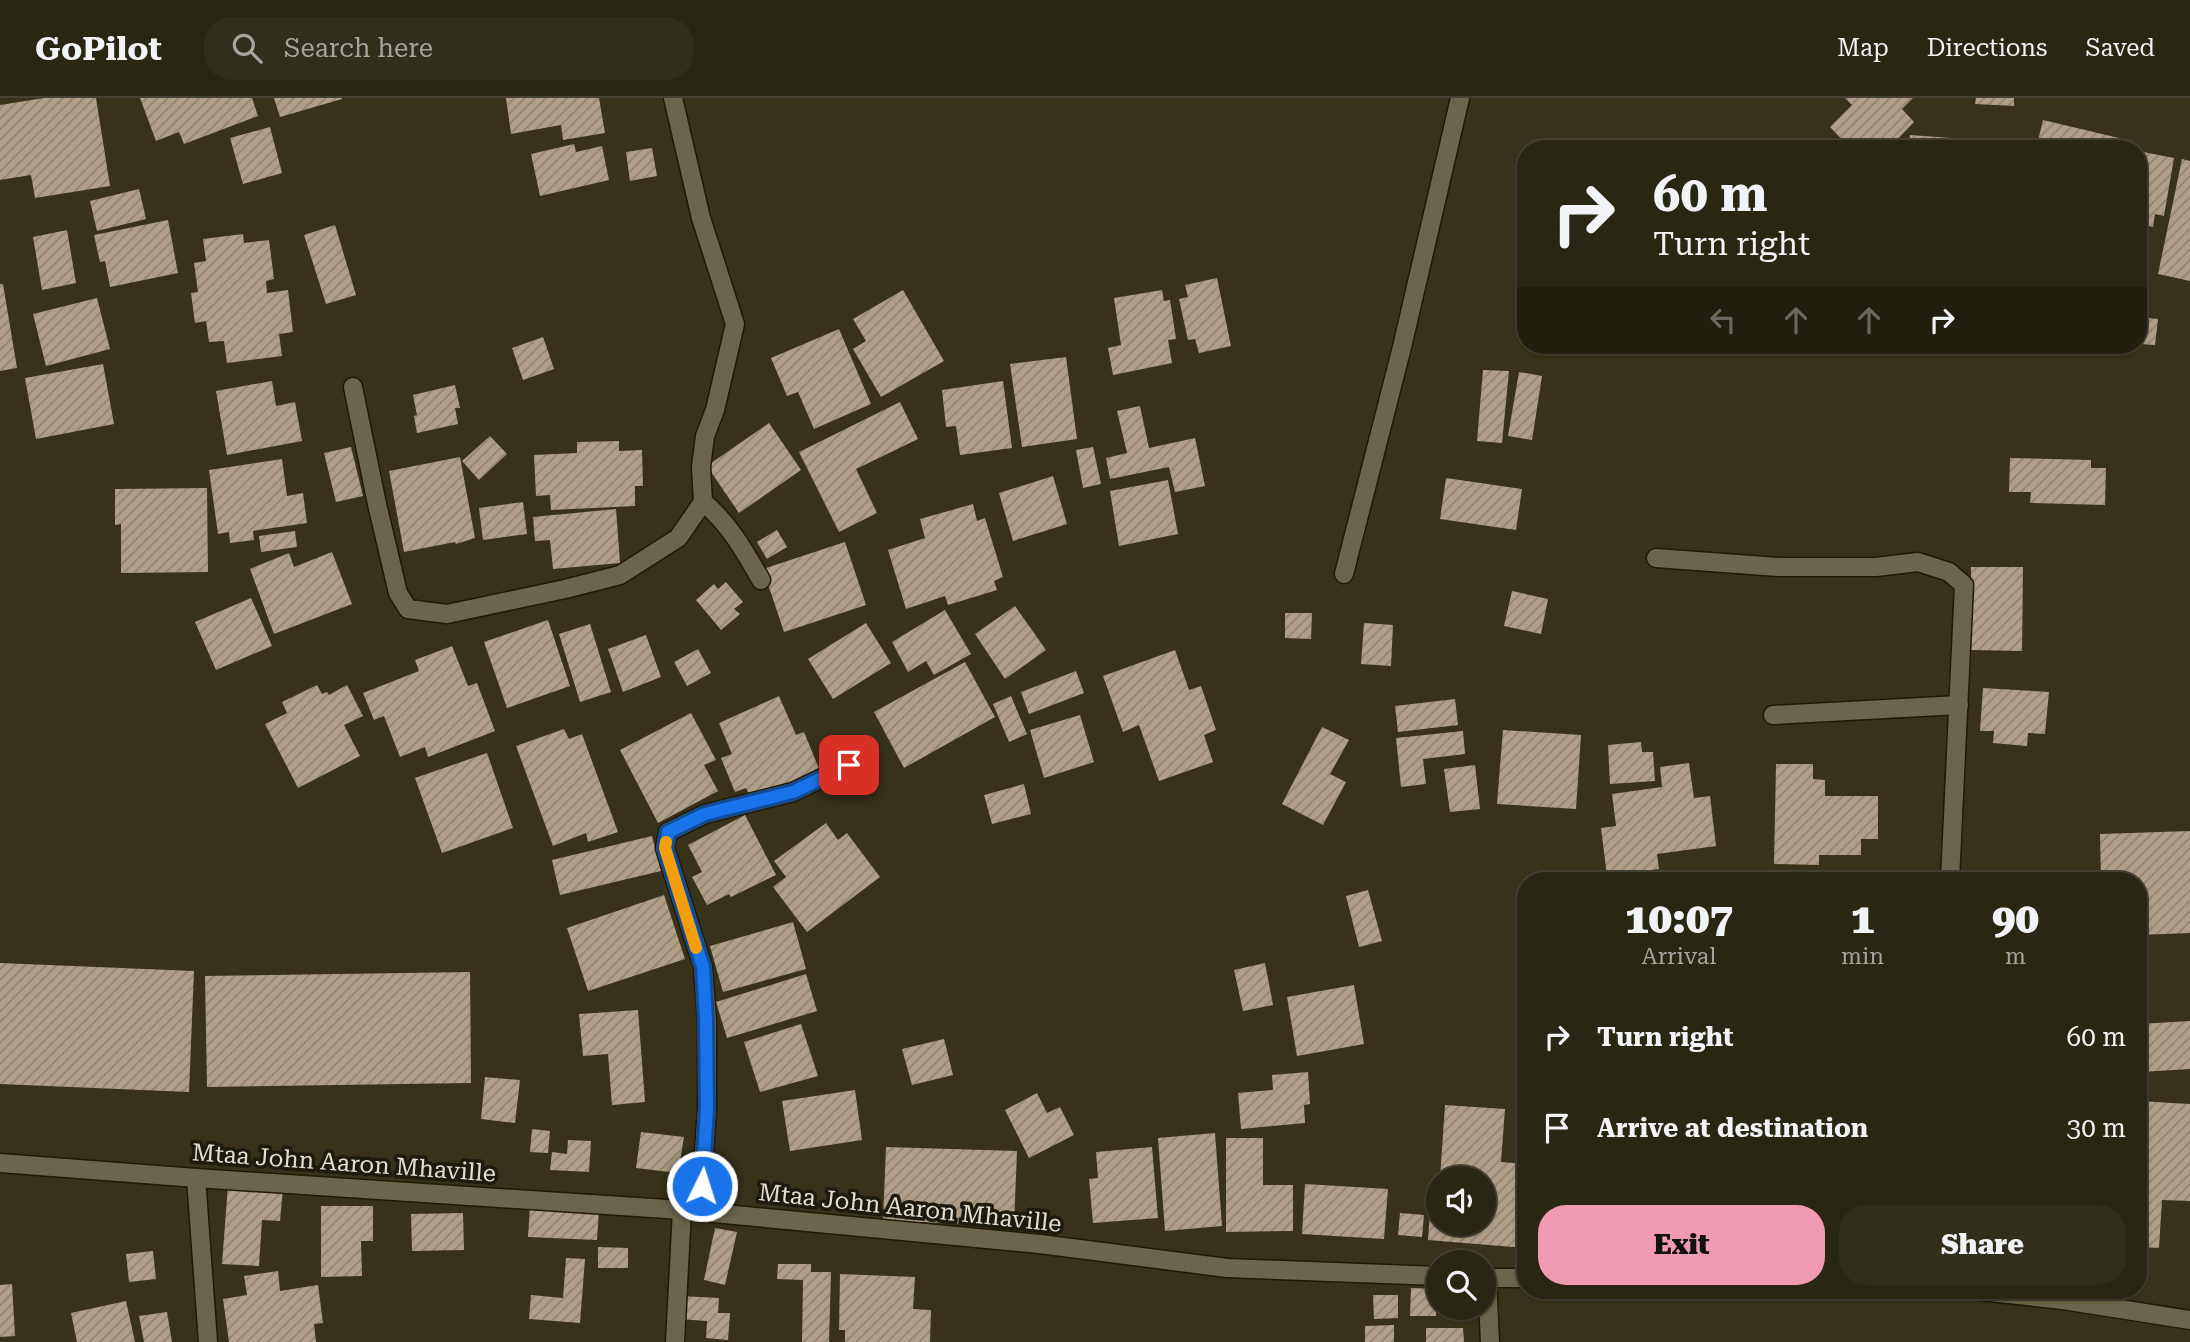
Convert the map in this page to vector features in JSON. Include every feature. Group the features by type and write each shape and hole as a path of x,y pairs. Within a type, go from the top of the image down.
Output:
{"street":[{"path":"353,387 398,593 408,609 447,614 620,575 678,538 703,502 701,467 705,436 715,410 735,324 701,218 673,98"},
{"path":"1344,575 1402,347 1460,98"},
{"path":"703,502 739,542 761,580"},
{"path":"1656,558 1778,567 1876,567 1918,562 1949,572 1964,584 1950,872"},
{"path":"1773,715 1959,705"},
{"path":"700,1212 707,1108 703,967 665,848 666,836 668,832 705,814 793,792 849,765"},
{"name":"Mtaa John Aaron Mhaville","path":"0,1163 682,1210 1040,1244 1227,1268 1426,1276"},
{"path":"196,1178 208,1342"},
{"path":"674,1342 682,1210"},
{"path":"1496,1278 1517,1278"},
{"path":"2054,1299 2190,1320"},
{"path":"1489,1320 1490,1342"}],"building":[{"path":"44,98 96,98 110,186 35,198 31,175 0,180 0,105"},
{"path":"140,98 252,98 258,116 184,144 179,132 156,141"},
{"path":"274,98 342,98 342,99 280,117"},
{"path":"506,98 599,98 605,133 563,140 561,125 511,134"},
{"path":"1845,98 1913,98 1902,109 1914,122 1897,140 1842,140 1830,127 1852,105"},
{"path":"1976,98 2014,98 2014,106 1975,104"},
{"path":"2043,120 2119,138 2119,140 2038,140"},
{"path":"270,127 282,173 243,184 230,138"},
{"path":"1910,135 1952,138 1952,140 1909,140"},
{"path":"574,144 576,152 602,146 609,180 540,196 531,154"},
{"path":"652,148 657,176 630,181 626,152"},
{"path":"2147,153 2174,158 2164,216 2155,214 2153,227 2147,226"},
{"path":"2182,159 2190,161 2190,281 2158,274"},
{"path":"139,189 146,219 97,231 90,201"},
{"path":"168,220 178,273 110,287 105,261 100,262 94,235"},
{"path":"335,225 356,295 326,304 304,235"},
{"path":"67,230 76,283 42,290 33,237"},
{"path":"243,234 244,243 269,240 274,279 266,281 267,293 288,290 293,332 279,334 282,356 227,363 224,341 209,342 206,321 195,323 191,293 198,292 194,263 206,261 203,239"},
{"path":"1217,278 1231,346 1199,353 1195,339 1188,340 1179,299 1188,297 1185,285"},
{"path":"0,284 3,284 17,368 0,371"},
{"path":"903,290 944,361 881,397 853,349 866,341 853,319"},
{"path":"1162,290 1164,301 1170,300 1176,339 1168,340 1172,363 1113,375 1108,348 1121,345 1114,298"},
{"path":"97,298 110,349 46,366 33,314"},
{"path":"2147,318 2158,319 2155,345 2147,345"},
{"path":"839,329 871,404 814,429 798,392 787,396 771,358"},
{"path":"543,337 554,369 523,380 512,348"},
{"path":"1066,357 1077,439 1022,447 1010,364"},
{"path":"103,364 114,424 36,439 25,378"},
{"path":"1483,370 1509,371 1502,443 1477,441"},
{"path":"1519,372 1542,376 1532,440 1508,436"},
{"path":"272,381 276,406 295,402 302,441 227,455 216,391"},
{"path":"1003,381 1012,448 960,455 956,426 946,427 942,390"},
{"path":"455,385 460,408 455,408 458,424 417,433 413,395"},
{"path":"900,402 918,439 856,469 877,513 839,532 799,452"},
{"path":"1140,406 1149,448 1195,438 1205,486 1175,492 1169,467 1110,479 1106,458 1127,453 1117,411"},
{"path":"769,423 801,470 739,513 707,466"},
{"path":"490,436 507,454 479,480 462,461"},
{"path":"619,441 619,451 642,450 643,486 635,486 635,506 551,510 550,495 536,496 534,455 577,453 577,442"},
{"path":"351,447 363,496 336,502 324,453"},
{"path":"1093,447 1101,484 1083,488 1076,450"},
{"path":"460,457 475,538 456,544 455,542 404,552 389,471"},
{"path":"2010,458 2091,460 2091,468 2106,468 2105,505 2030,503 2031,492 2009,492"},
{"path":"282,459 287,496 303,493 307,523 253,531 254,540 230,543 229,532 218,534 209,470"},
{"path":"1053,476 1067,524 1013,541 999,493"},
{"path":"1446,478 1522,489 1516,530 1440,519"},
{"path":"1168,480 1178,534 1119,546 1110,491"},
{"path":"207,488 208,572 121,573 121,524 115,525 115,489"},
{"path":"523,502 527,534 483,540 479,508"},
{"path":"973,504 977,521 985,518 1003,577 994,581 997,590 948,605 945,596 906,609 888,550 925,538 920,519"},
{"path":"616,509 620,563 553,569 550,540 535,541 533,517"},
{"path":"777,530 787,547 767,559 757,542"},
{"path":"295,531 297,547 261,552 259,536"},
{"path":"845,542 866,605 784,632 763,569"},
{"path":"332,552 352,604 274,634 250,569 289,553 294,567"},
{"path":"1971,567 2023,567 2022,651 1971,650"},
{"path":"726,582 743,602 734,609 740,614 721,630 696,600 714,584 718,589"},
{"path":"1512,591 1548,599 1541,634 1504,626"},
{"path":"251,598 272,646 216,670 195,622"},
{"path":"1015,606 1046,650 1005,679 975,634"},
{"path":"945,610 971,654 934,675 926,661 908,672 892,642"},
{"path":"1285,613 1312,613 1311,639 1285,638"},
{"path":"548,620 570,686 507,708 484,642"},
{"path":"866,623 891,663 833,699 808,659"},
{"path":"1364,623 1393,625 1391,666 1361,664"},
{"path":"590,624 611,692 580,702 559,634"},
{"path":"646,635 661,677 623,692 608,649"},
{"path":"452,646 468,686 477,683 495,731 428,757 425,747 400,757 384,716 374,720 363,693 419,671 415,660"},
{"path":"698,649 711,673 687,686 674,662"},
{"path":"1175,650 1189,690 1201,686 1216,730 1204,735 1213,762 1159,781 1139,725 1123,732 1103,676"},
{"path":"965,662 995,717 904,768 874,712"},
{"path":"1076,671 1084,693 1029,714 1021,692"},
{"path":"317,685 322,694 327,692 329,695 347,685 363,716 344,725 360,756 298,788 265,724 287,713 282,702"},
{"path":"1983,688 2049,692 2045,734 2028,733 2027,746 1993,743 1994,731 1980,731"},
{"path":"779,696 796,735 804,732 820,771 752,800 746,788 735,792 721,758 732,754 719,723"},
{"path":"1011,696 1027,734 1009,742 993,704"},
{"path":"1455,699 1458,725 1398,732 1395,706"},
{"path":"691,713 716,760 704,765 718,791 658,823 620,750"},
{"path":"1080,715 1094,762 1044,778 1030,730"},
{"path":"1322,727 1349,740 1330,774 1346,782 1323,825 1282,804"},
{"path":"564,729 569,739 582,734 618,832 588,842 586,833 553,846 516,746"},
{"path":"1503,730 1581,735 1576,809 1497,804"},
{"path":"1463,731 1465,754 1423,759 1426,784 1401,787 1396,738"},
{"path":"1641,742 1642,752 1653,752 1655,781 1610,784 1608,745"},
{"path":"487,753 513,828 442,853 415,778"},
{"path":"1689,763 1694,798 1710,796 1716,846 1657,854 1659,869 1606,872 1601,828 1616,826 1612,794 1662,787 1660,767"},
{"path":"1776,764 1813,764 1813,779 1825,780 1825,796 1878,796 1878,839 1861,839 1861,855 1819,855 1819,865 1774,864"},
{"path":"1475,765 1480,809 1450,812 1444,769"},
{"path":"1024,784 1031,814 992,824 984,795"},
{"path":"745,815 776,875 731,897 729,894 707,905 692,877 702,872 688,845"},
{"path":"826,823 838,840 847,833 880,877 807,932 773,887 786,877 774,861"},
{"path":"2190,831 2190,933 2147,935 2147,872 2101,872 2100,834"},
{"path":"652,836 661,871 560,895 552,860"},
{"path":"1368,890 1382,941 1359,947 1346,896"},
{"path":"664,895 685,959 588,991 567,928"},
{"path":"793,922 806,969 723,992 710,946"},
{"path":"0,963 194,971 189,1092 0,1084"},
{"path":"1265,963 1273,1005 1243,1011 1234,970"},
{"path":"470,972 471,1083 207,1087 205,976"},
{"path":"806,974 817,1011 727,1038 716,1002"},
{"path":"1354,985 1364,1044 1297,1056 1287,997"},
{"path":"638,1010 645,1102 612,1105 608,1054 583,1056 579,1014"},
{"path":"2190,1021 2190,1069 2147,1072 2147,1024"},
{"path":"801,1024 818,1076 760,1092 744,1042"},
{"path":"944,1039 953,1075 912,1085 902,1049"},
{"path":"1308,1072 1310,1104 1304,1105 1305,1123 1241,1129 1238,1093 1273,1090 1272,1075"},
{"path":"485,1077 520,1080 515,1123 481,1119"},
{"path":"855,1090 862,1140 790,1151 782,1101"},
{"path":"1037,1093 1047,1113 1060,1107 1074,1135 1029,1158 1005,1110"},
{"path":"2147,1102 2190,1104 2190,1201 2162,1200 2159,1248 2147,1247"},
{"path":"1445,1105 1505,1109 1501,1162 1517,1163 1517,1247 1428,1240 1428,1236 1496,1236 1496,1166 1441,1166"},
{"path":"532,1129 550,1131 548,1153 530,1152"},
{"path":"641,1132 684,1137 678,1173 636,1168"},
{"path":"1215,1133 1222,1226 1165,1231 1158,1138"},
{"path":"1226,1138 1263,1138 1263,1185 1293,1185 1293,1231 1226,1232"},
{"path":"568,1140 591,1141 589,1172 550,1170 552,1152 567,1154"},
{"path":"886,1147 1017,1151 1014,1225 883,1221"},
{"path":"1152,1147 1158,1218 1093,1223 1089,1179 1098,1178 1096,1152"},
{"path":"1305,1184 1388,1189 1384,1239 1302,1234"},
{"path":"228,1185 283,1189 280,1221 262,1220 259,1266 222,1264"},
{"path":"321,1206 373,1206 373,1241 361,1241 362,1276 321,1277"},
{"path":"530,1206 599,1210 597,1240 528,1237"},
{"path":"463,1213 464,1250 412,1251 411,1214"},
{"path":"1400,1213 1424,1215 1422,1237 1398,1235"},
{"path":"715,1228 737,1232 725,1285 704,1280"},
{"path":"598,1247 628,1248 628,1268 598,1268"},
{"path":"153,1251 156,1279 129,1282 126,1254"},
{"path":"566,1258 585,1259 580,1323 529,1319 531,1295 563,1298"},
{"path":"778,1264 811,1264 811,1272 831,1272 829,1342 802,1342 803,1280 777,1279"},
{"path":"278,1271 280,1291 318,1285 323,1323 314,1324 316,1342 229,1342 223,1299 247,1295 244,1276"},
{"path":"840,1274 915,1277 913,1309 931,1310 930,1342 845,1342 845,1330 839,1330"},
{"path":"12,1284 15,1336 0,1337 0,1285"},
{"path":"1411,1288 1426,1289 1426,1316 1410,1316"},
{"path":"1373,1295 1398,1295 1398,1318 1374,1319"},
{"path":"680,1296 719,1298 718,1313 730,1313 728,1340 706,1338 707,1321 679,1319"},
{"path":"126,1301 135,1342 77,1342 71,1313"},
{"path":"167,1312 172,1342 144,1342 139,1316"},
{"path":"1394,1325 1394,1342 1365,1342 1365,1326"},
{"path":"1426,1328 1463,1328 1464,1342 1426,1342"}],"slow traffic":[{"path":"666,842 665,848 696,948"}],"route":[{"path":"702,1186 707,1108 703,967 665,848 666,836 668,832 705,814 793,792 849,765"}]}
